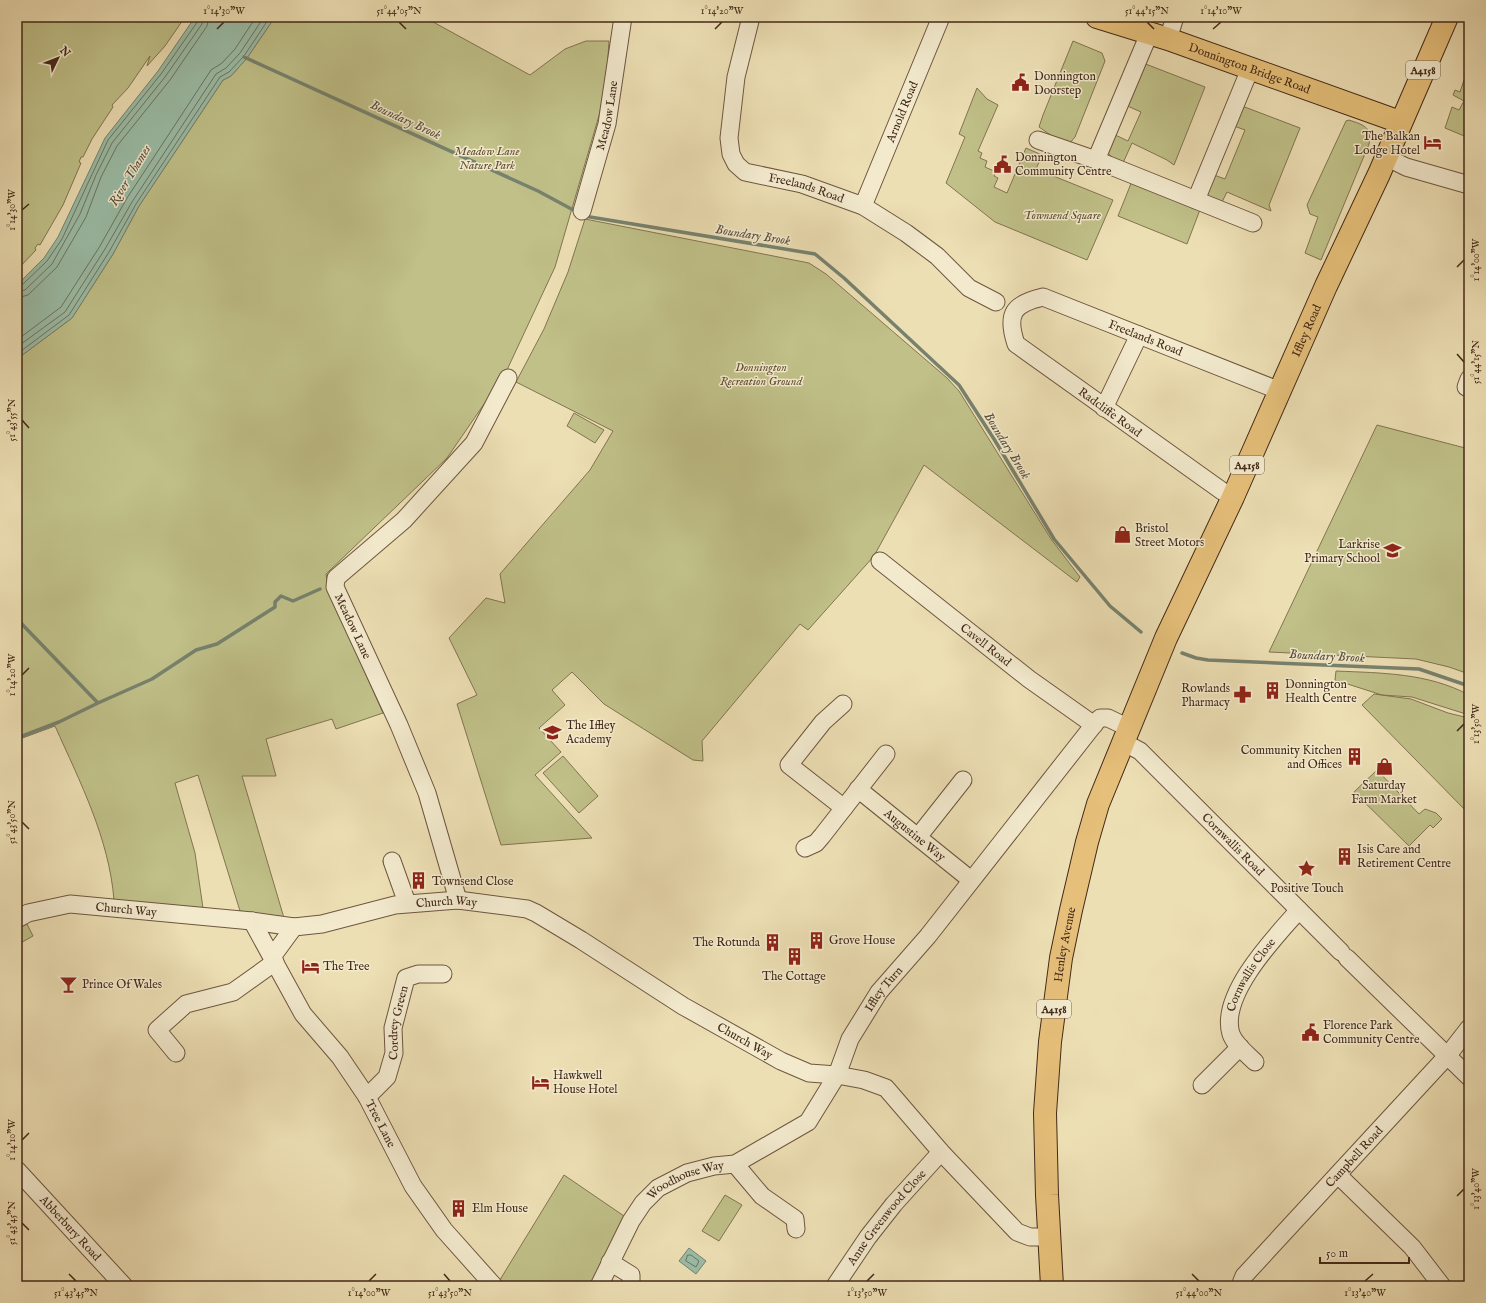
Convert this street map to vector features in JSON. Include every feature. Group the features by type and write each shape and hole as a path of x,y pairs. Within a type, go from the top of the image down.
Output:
{"main road":[{"name":"Donnington Bridge Road","path":"1097,17 1250,68 1400,122"},
{"name":"Iffley Road","path":"1164,643 1233,497 1326,286 1386,157 1447,17"},
{"name":"Henley Avenue","path":"1052,1286 1047,1195 1045,1113 1050,1042 1061,958 1087,842 1098,804 1164,643"}],"street":[{"name":"Meadow Lane","path":"582,211 607,124 623,17"},
{"name":"Freelands Road","path":"751,17 736,77 730,138 731,154 736,164 745,172 802,184 863,206 906,233 937,256 969,288 996,302"},
{"name":"Arnold Road","path":"863,206 941,17"},
{"path":"1096,160 1158,37 1175,17"},
{"path":"1196,200 1250,68"},
{"path":"1038,140 1096,160 1254,222"},
{"path":"1386,157 1406,167 1469,184"},
{"name":"Freelands Road","path":"1014,312 1026,301 1043,297 1280,391"},
{"name":"Radcliffe Road","path":"1014,312 1011,327 1016,344 1104,408 1222,491 1233,497"},
{"path":"1104,408 1139,335"},
{"name":"Meadow Lane","path":"458,900 427,793 399,725 335,587 336,578 404,520 474,443 490,416 508,378"},
{"name":"Cavell Road","path":"880,561 1029,679 1094,725"},
{"path":"843,704 823,722 788,765 844,808"},
{"path":"1094,725 1100,718 1108,718 1126,735"},
{"name":"Iffley Turn","path":"837,1075 850,1039 879,992 928,936 1094,725"},
{"name":"Cornwallis Road","path":"1126,735 1140,751 1344,955 1469,1077"},
{"path":"805,848 816,843 886,754"},
{"path":"918,837 963,780"},
{"name":"Augustine Way","path":"858,789 971,880"},
{"path":"392,861 407,903"},
{"name":"Church Way","path":"17,919 28,913 70,904 252,921 294,928 322,924 407,903 458,900 527,909 536,912 582,940 683,1006 780,1060 808,1073 837,1075"},
{"name":"Cornwallis Close","path":"1255,1062 1240,1047 1232,1036 1229,1023 1234,1001 1243,980 1266,947 1299,910"},
{"name":"Tree Lane","path":"252,921 303,1014 340,1057 367,1097 413,1186 444,1230 494,1286"},
{"path":"176,1053 157,1030 186,1004 233,992 273,960 294,928"},
{"name":"Cordrey Green","path":"367,1097 387,1077 394,1053 393,1028 406,978 418,974 443,974"},
{"name":"Campbell Road","path":"1240,1286 1244,1276 1338,1176 1448,1055 1469,1028"},
{"path":"1202,1085 1240,1047"},
{"path":"837,1075 864,1080 886,1088 941,1152 1017,1232 1030,1237 1050,1237"},
{"name":"Woodhouse Way","path":"598,1286 639,1209 658,1188 687,1173 714,1166 735,1164 808,1122 837,1075"},
{"name":"Anne Greenwood Close","path":"835,1286 868,1237 894,1204 941,1152"},
{"path":"735,1164 762,1196 796,1219 796,1229"},
{"name":"Abberbury Road","path":"17,1170 124,1286"},
{"path":"1338,1176 1412,1247 1442,1286"},
{"path":"610,1262 630,1275 631,1286"}],"green space":[{"path":"17,17 185,17 165,46 147,66 150,56 128,88 112,105 113,107 92,139 83,157 81,157 79,162 81,163 63,205 40,245 38,244 35,248 36,250 17,270"},
{"name":"Meadow Lane Nature Park","path":"275,17 424,17 530,75 565,49 586,41 609,41 607,72 600,112 555,267 506,372 447,458 326,574 328,589 383,713 336,729 332,719 266,739 276,776 242,776 284,918 240,911 198,775 175,783 195,853 203,908 114,900 111,877 100,832 55,726 17,740 17,359 72,318 113,254 139,206 223,80 231,76 247,58"},
{"path":"1073,41 1102,53 1105,61 1075,137 1070,143 1052,136 1039,127"},
{"path":"1143,63 1205,87 1174,165 1132,143 1123,163 1115,160 1108,153 1111,133 1128,141 1141,112 1123,104"},
{"path":"1464,80 1469,82 1469,138 1445,128 1452,107 1459,110 1464,101 1453,95 1455,90 1460,92"},
{"name":"Townsend Square","path":"977,88 987,99 998,105 978,151 982,153 980,158 987,161 985,167 996,172 994,176 998,178 994,187 1007,193 1026,148 1042,155 1036,169 1113,200 1087,260 995,222 946,183 965,137 959,134"},
{"path":"1242,106 1300,128 1269,205 1271,211 1227,192 1222,202 1208,198 1205,193 1214,175 1225,179 1245,130 1234,126"},
{"path":"1349,120 1363,125 1368,130 1370,138 1369,144 1321,260 1305,253 1318,217 1310,214 1307,205 1346,121"},
{"name":"Townsend Square","path":"1132,181 1201,207 1187,244 1118,216"},
{"name":"Donnington Recreation Ground","path":"585,219 809,263 826,274 947,378 959,391 1051,539 1080,577 1077,582 924,465 874,556 808,630 800,624 702,741 703,761 693,760 604,704 572,672 552,690 565,705 539,728 561,752 535,775 592,838 501,845 457,704 477,695 449,638 486,598 505,603 500,574 590,470 613,431 516,382 544,329 568,272"},
{"path":"574,413 604,430 595,443 567,426"},
{"name":"Larkrise Primary School","path":"1377,425 1469,449 1469,674 1449,667 1416,659 1269,652"},
{"path":"1336,671 1370,672 1421,678 1437,682 1469,695 1469,715 1412,697 1382,695 1335,680"},
{"path":"1374,694 1411,699 1448,713 1469,718 1469,814 1362,705"},
{"path":"563,756 598,796 579,813 543,773"},
{"path":"1377,770 1419,814 1425,809 1436,813 1442,819 1433,828 1430,825 1409,846 1354,792"},
{"path":"27,924 33,936 17,945 17,929"},
{"path":"564,1175 624,1216 591,1286 500,1286 498,1283"},
{"path":"725,1195 742,1205 719,1241 702,1231"}],"water":[{"name":"River Thames","path":"195,17 275,17 247,58 231,76 223,80 139,206 113,254 72,318 17,359 17,285 44,258 58,237 105,138 158,71"},
{"path":"689,1248 706,1261 696,1274 679,1261"}],"waterway":[{"name":"Boundary Brook","path":"244,57 538,191 577,212"},
{"name":"Boundary Brook","path":"584,216 815,254 844,278 959,385 994,439 1054,539 1110,606 1141,632"},
{"path":"17,619 98,703 152,679 196,650 217,644 275,607 275,602 281,596 293,601 320,589"},
{"name":"Boundary Brook","path":"1182,653 1208,660 1419,669 1469,686"},
{"path":"17,738 59,722 98,703"}],"place":[{"name":"Donnington Doorstep","path":"1021,83"},
{"name":"The Balkan Lodge Hotel","path":"1433,143"},
{"name":"Donnington Community Centre","path":"1002,164"},
{"name":"Bristol Street Motors","path":"1122,535"},
{"name":"Larkrise Primary School","path":"1393,551"},
{"name":"Donnington Health Centre","path":"1272,691"},
{"name":"Rowlands Pharmacy","path":"1243,695"},
{"name":"The Iffley Academy","path":"553,732"},
{"name":"Community Kitchen and Offices","path":"1355,757"},
{"name":"Saturday Farm Market","path":"1384,766"},
{"name":"Isis Care and Retirement Centre","path":"1344,856"},
{"name":"Positive Touch","path":"1307,869"},
{"name":"Townsend Close","path":"419,881"},
{"name":"Grove House","path":"816,940"},
{"name":"The Rotunda","path":"773,942"},
{"name":"The Cottage","path":"794,957"},
{"name":"The Tree","path":"310,966"},
{"name":"Prince Of Wales","path":"69,984"},
{"name":"Florence Park Community Centre","path":"1310,1032"},
{"name":"Hawkwell House Hotel","path":"540,1082"},
{"name":"Elm House","path":"459,1208"}]}
